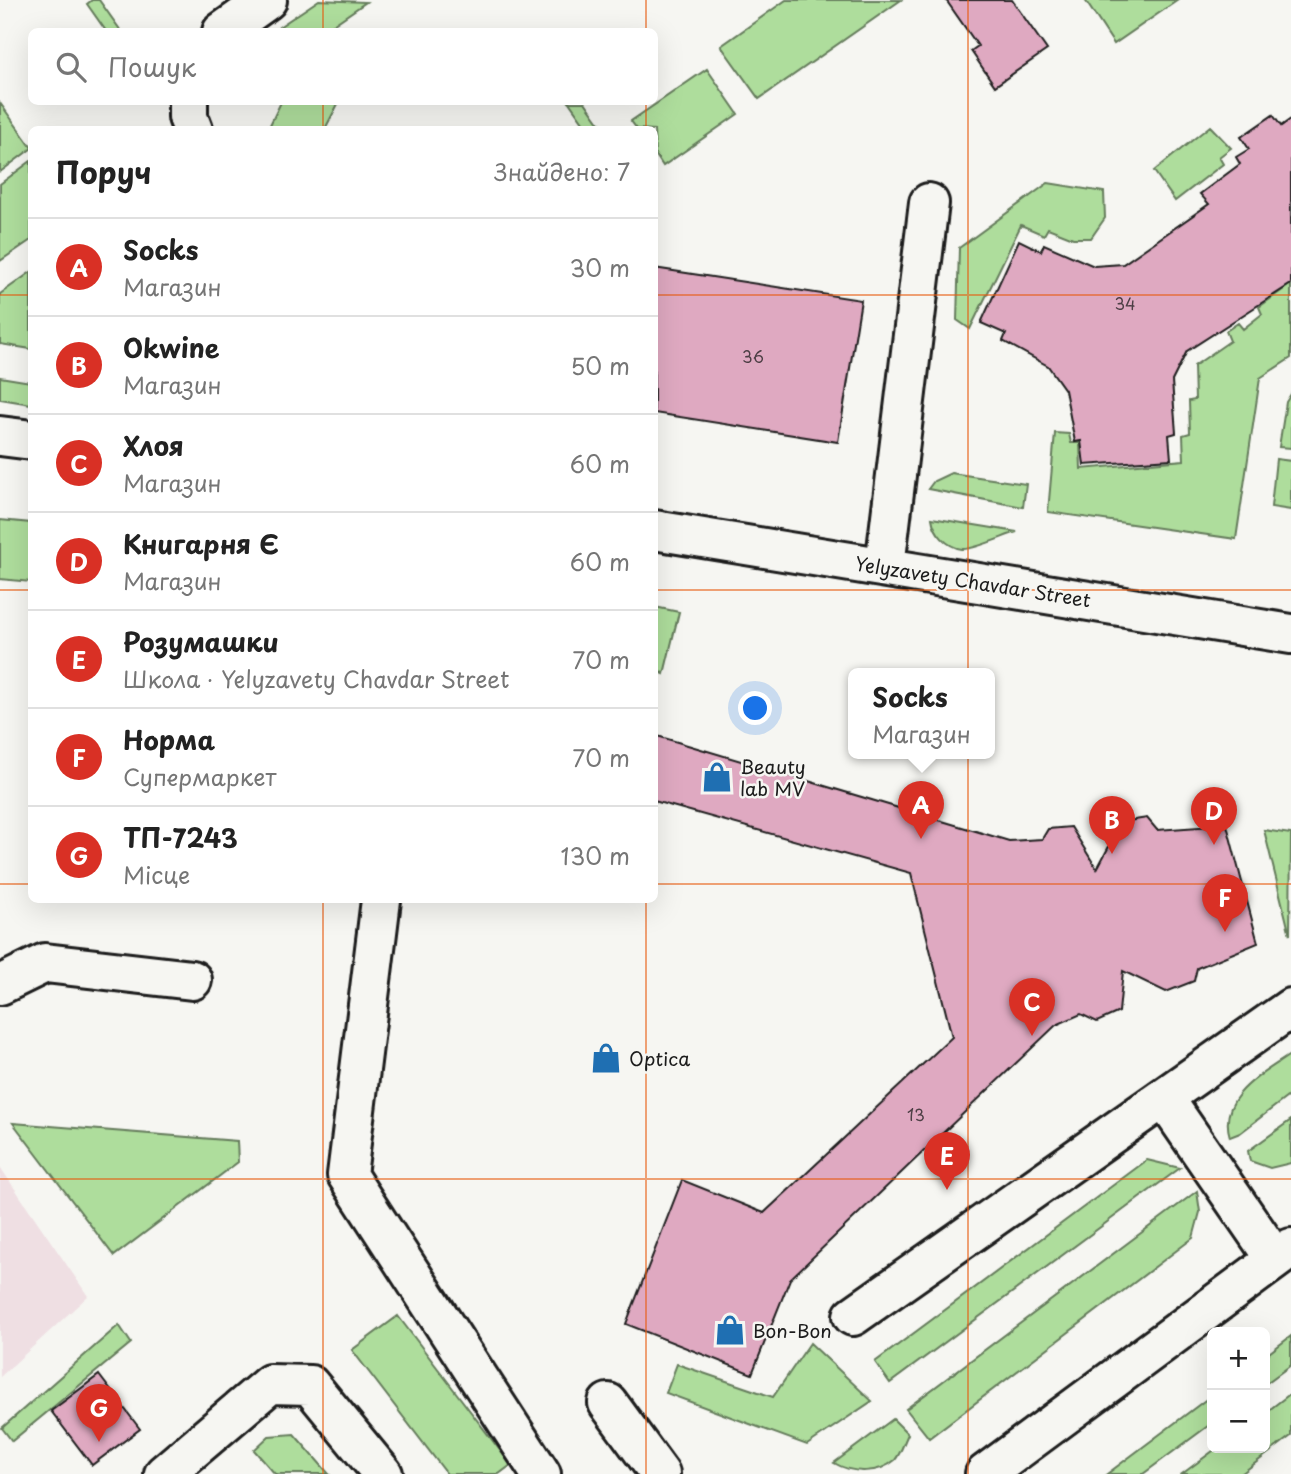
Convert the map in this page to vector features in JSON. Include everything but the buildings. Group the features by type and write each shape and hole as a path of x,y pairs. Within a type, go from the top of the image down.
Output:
{"street":[{"path":"228,28 267,0"},
{"path":"188,105 191,126"},
{"path":"885,566 929,203"},
{"path":"0,436 28,440"},
{"name":"Yelyzavety Chavdar Street","path":"658,531 1291,634"},
{"path":"382,903 347,1175 541,1474"},
{"path":"0,985 45,963 192,981"},
{"path":"853,1316 1291,1008"},
{"path":"985,1474 1283,1254 1164,1098"},
{"path":"164,1474 270,1384 310,1385 383,1474"},
{"path":"608,1402 660,1474"}],"shaded area":[{"path":"0,1167 88,1296 0,1377"}],"green space":[{"path":"92,0 99,0 119,28 104,28 87,4"},
{"path":"319,0 366,2 328,28 279,27"},
{"path":"786,0 901,0 759,99 721,46"},
{"path":"1085,0 1178,0 1114,44"},
{"path":"707,69 738,114 663,166 658,158 658,126 635,126 631,121"},
{"path":"0,103 28,142 28,151 0,172"},
{"path":"280,105 337,105 327,126 269,126"},
{"path":"571,105 587,105 602,126 586,126"},
{"path":"1210,126 1231,148 1219,157 1223,164 1175,201 1154,171"},
{"path":"28,163 28,242 0,261 0,184"},
{"path":"1048,183 1104,192 1105,218 1091,238 1073,238 1048,228 1044,235 1021,225 970,329 957,320 959,248"},
{"path":"28,274 28,349 0,344 0,294"},
{"path":"1291,284 1291,358 1260,378 1236,539 1048,512 1055,433 1069,434 1071,443 1080,443 1081,469 1184,460 1183,435 1190,433 1189,401 1195,400 1194,366 1230,341 1226,331 1238,323 1243,329 1262,314 1259,307"},
{"path":"0,377 28,382 28,404 0,399"},
{"path":"1291,394 1291,448 1279,447 1286,402"},
{"path":"1276,459 1291,461 1291,510 1271,507"},
{"path":"951,473 1026,484 1023,507 928,489 934,481"},
{"path":"932,518 1017,532 962,549 942,538 935,529"},
{"path":"0,520 28,523 28,582 0,579"},
{"path":"658,608 679,612 664,674 658,671"},
{"path":"1264,830 1291,834 1290,935"},
{"path":"1291,1054 1291,1094 1240,1133 1230,1137 1228,1122 1236,1098 1256,1078"},
{"path":"1291,1120 1291,1163 1270,1168 1250,1161 1248,1151"},
{"path":"13,1123 237,1141 238,1162 114,1256"},
{"path":"1147,1160 1180,1168 890,1383 875,1362"},
{"path":"1197,1191 1200,1212 1193,1238 929,1438 906,1409"},
{"path":"398,1316 511,1465 499,1474 447,1474 352,1350"},
{"path":"119,1325 131,1343 12,1441 2,1428"},
{"path":"1291,1336 1291,1365 1270,1380 1270,1352"},
{"path":"810,1343 872,1401 807,1445 666,1393 677,1364 773,1397"},
{"path":"1291,1393 1291,1436 1270,1452 1270,1409"},
{"path":"1207,1399 1207,1427 1143,1474 1107,1474"},
{"path":"893,1419 908,1434 901,1451 889,1465 874,1470 857,1471 834,1463"},
{"path":"294,1434 329,1474 275,1474 254,1450 269,1436"},
{"path":"1210,1453 1269,1453 1241,1474 1182,1474"}],"place":[{"name":"Beauty lab MV","path":"717,777"},
{"name":"Socks","path":"921,839"},
{"name":"Книгарня Є","path":"1214,845"},
{"name":"Okwine","path":"1112,854"},
{"name":"Норма","path":"1225,932"},
{"name":"Хлоя","path":"1032,1036"},
{"name":"Optica","path":"606,1058"},
{"name":"Розумашки","path":"947,1190"},
{"name":"Bon-Bon","path":"730,1330"},
{"name":"ТП-7243","path":"99,1442"}]}
